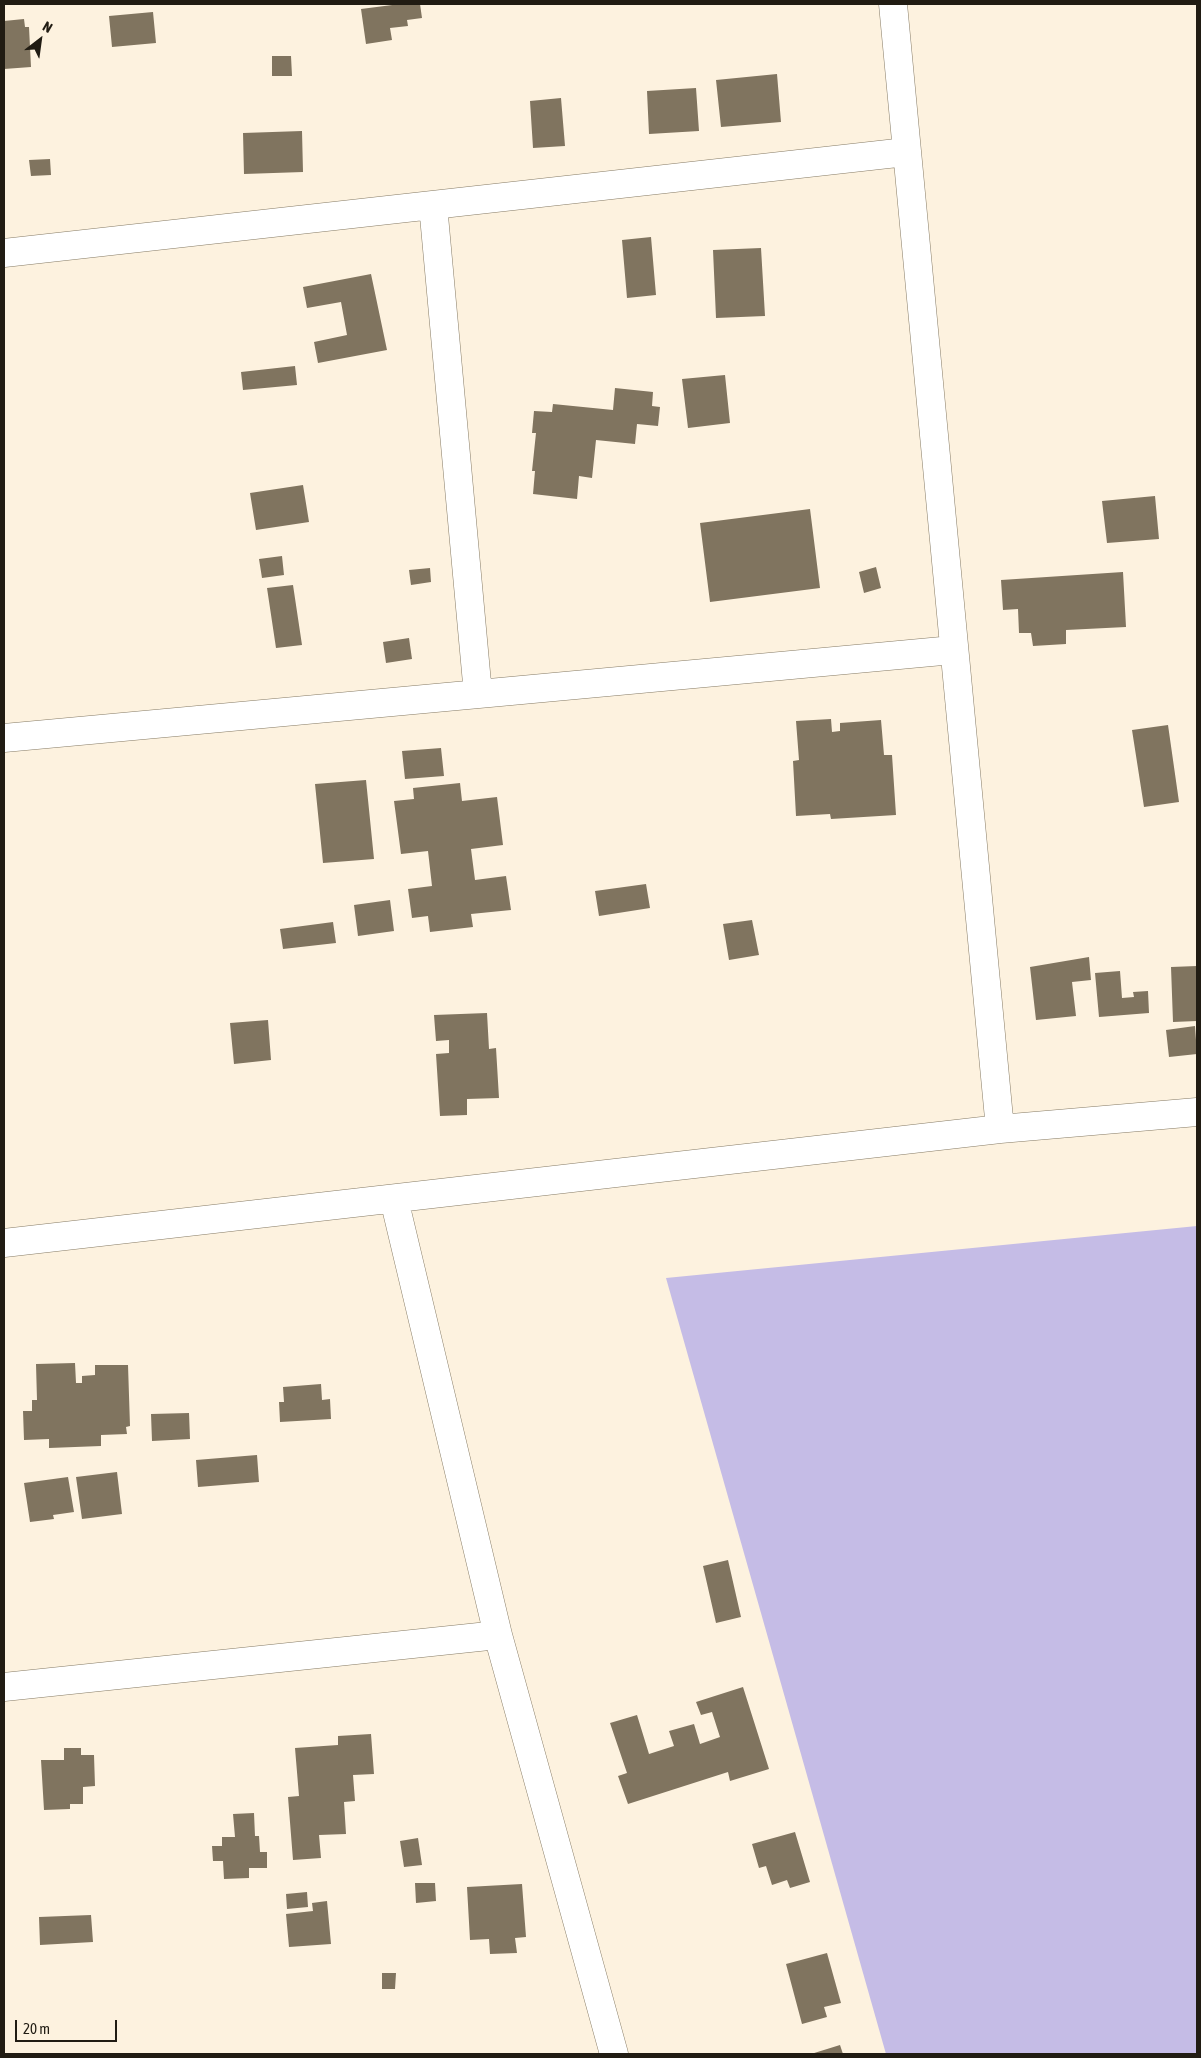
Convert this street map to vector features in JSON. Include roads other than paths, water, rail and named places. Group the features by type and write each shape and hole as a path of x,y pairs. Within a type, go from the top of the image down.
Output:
{"street":[{"path":"892,4 1000,1128"},
{"path":"4,253 906,152"},
{"path":"432,205 478,694"},
{"path":"4,738 953,650"},
{"path":"4,1242 1000,1128 1197,1112"},
{"path":"394,1198 498,1635 614,2054"},
{"path":"4,1688 498,1635"}]}
